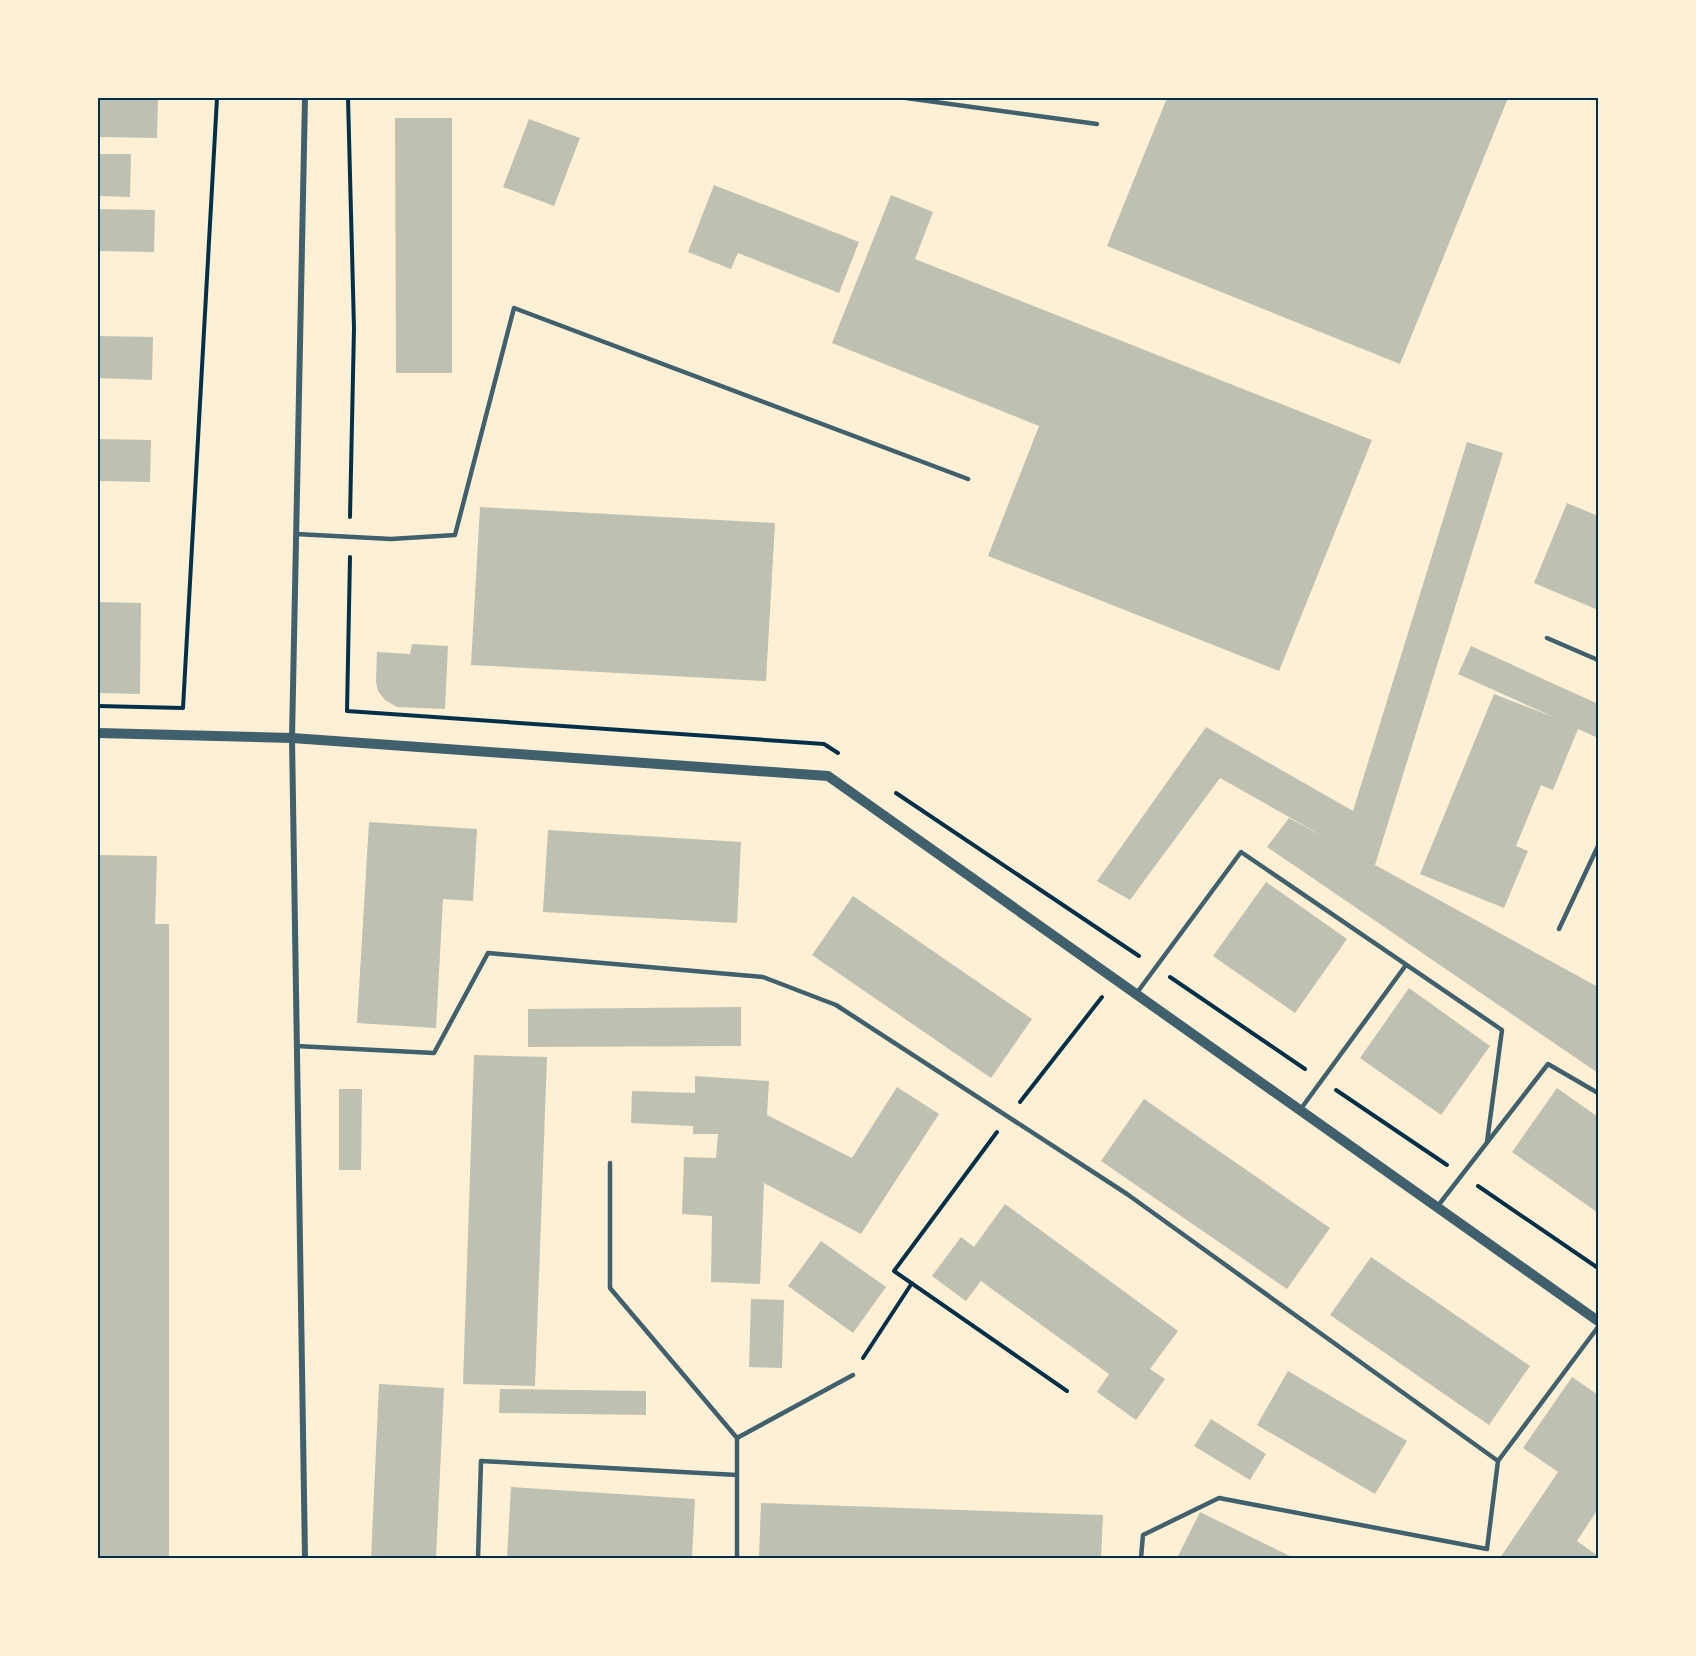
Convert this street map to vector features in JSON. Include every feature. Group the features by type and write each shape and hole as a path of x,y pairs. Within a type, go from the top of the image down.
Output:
{"street":[{"path":"305,98 292,738 305,1558"},
{"path":"98,733 292,738 828,776 1599,1321"}],"lane":[{"path":"906,98 1097,124"},
{"path":"296,534 391,539 455,535 514,308 968,479"},
{"path":"1546,638 1599,660"},
{"path":"1559,929 1599,846"},
{"path":"1136,995 1240,852 1502,1030 1487,1142"},
{"path":"296,1046 434,1053 488,953 763,977 836,1005 1127,1194 1498,1461"},
{"path":"1300,1110 1406,965"},
{"path":"1437,1207 1548,1064 1599,1094"},
{"path":"610,1163 610,1288 737,1438 737,1558"},
{"path":"1141,1558 1143,1535 1219,1498 1487,1549 1498,1461 1599,1327"},
{"path":"737,1438 853,1375"},
{"path":"478,1558 481,1461 737,1475"}],"path":[{"path":"98,706 183,708 217,98"},
{"path":"1067,1391 894,1271 1008,1117 1115,980"},
{"path":"853,1375 912,1283"}],"building":[{"path":"98,98 158,98 157,138 98,137"},
{"path":"1167,98 1508,98 1400,364 1107,246"},
{"path":"395,118 452,118 452,373 396,373"},
{"path":"529,119 580,138 554,206 503,187"},
{"path":"98,154 131,154 130,197 98,196"},
{"path":"714,185 859,242 839,293 738,253 731,269 688,252"},
{"path":"891,195 933,212 915,259 1372,440 1279,671 988,556 1039,426 832,343"},
{"path":"98,209 155,210 154,252 98,251"},
{"path":"98,336 153,337 152,380 98,378"},
{"path":"98,439 151,440 150,482 98,481"},
{"path":"1467,442 1503,453 1375,865 1598,987 1598,1073 1267,847 1289,818 1328,839 1220,778 1130,900 1097,881 1206,727 1353,811"},
{"path":"1567,503 1598,516 1598,610 1534,583"},
{"path":"480,507 775,523 766,681 471,665"},
{"path":"98,602 141,603 140,694 98,693"},
{"path":"412,644 448,646 445,709 397,707 385,700 378,691 377,652 410,654"},
{"path":"1471,646 1598,704 1598,738 1578,729 1553,790 1541,785 1516,846 1528,851 1504,908 1420,874 1494,694 1556,718 1458,674"},
{"path":"369,822 477,829 473,901 443,899 436,1028 357,1023"},
{"path":"548,830 741,842 737,923 543,912"},
{"path":"98,855 157,856 155,924 169,924 169,1558 98,1558"},
{"path":"1266,882 1347,939 1295,1013 1213,956"},
{"path":"853,896 1032,1019 991,1078 812,955"},
{"path":"1409,988 1490,1046 1441,1115 1360,1058"},
{"path":"741,1007 741,1046 528,1047 528,1009"},
{"path":"474,1055 547,1057 535,1386 463,1384"},
{"path":"695,1076 769,1081 767,1115 852,1158 897,1087 939,1114 861,1234 764,1183 760,1284 711,1282 712,1216 682,1214 684,1157 716,1158 718,1134 693,1134 693,1126 631,1123 632,1091 695,1093"},
{"path":"1557,1088 1598,1117 1598,1213 1512,1152"},
{"path":"339,1089 362,1089 361,1170 339,1170"},
{"path":"1144,1099 1330,1228 1287,1289 1101,1161"},
{"path":"1005,1204 1178,1331 1150,1369 1165,1379 1136,1420 1097,1392 1109,1374 981,1281 966,1301 932,1276 961,1237 974,1247"},
{"path":"821,1241 886,1287 853,1333 788,1286"},
{"path":"1371,1257 1530,1366 1489,1425 1330,1315"},
{"path":"751,1299 784,1300 782,1368 749,1367"},
{"path":"1288,1371 1407,1441 1375,1494 1257,1425"},
{"path":"1572,1377 1598,1395 1598,1509 1577,1541 1598,1558 1500,1558 1558,1472 1523,1448"},
{"path":"379,1384 444,1388 436,1558 371,1558"},
{"path":"500,1389 646,1391 646,1415 499,1413"},
{"path":"1211,1419 1266,1454 1250,1480 1194,1446"},
{"path":"511,1487 695,1499 692,1558 507,1558"},
{"path":"761,1503 1103,1515 1101,1558 759,1558"},
{"path":"1200,1512 1294,1558 1177,1558"}]}
